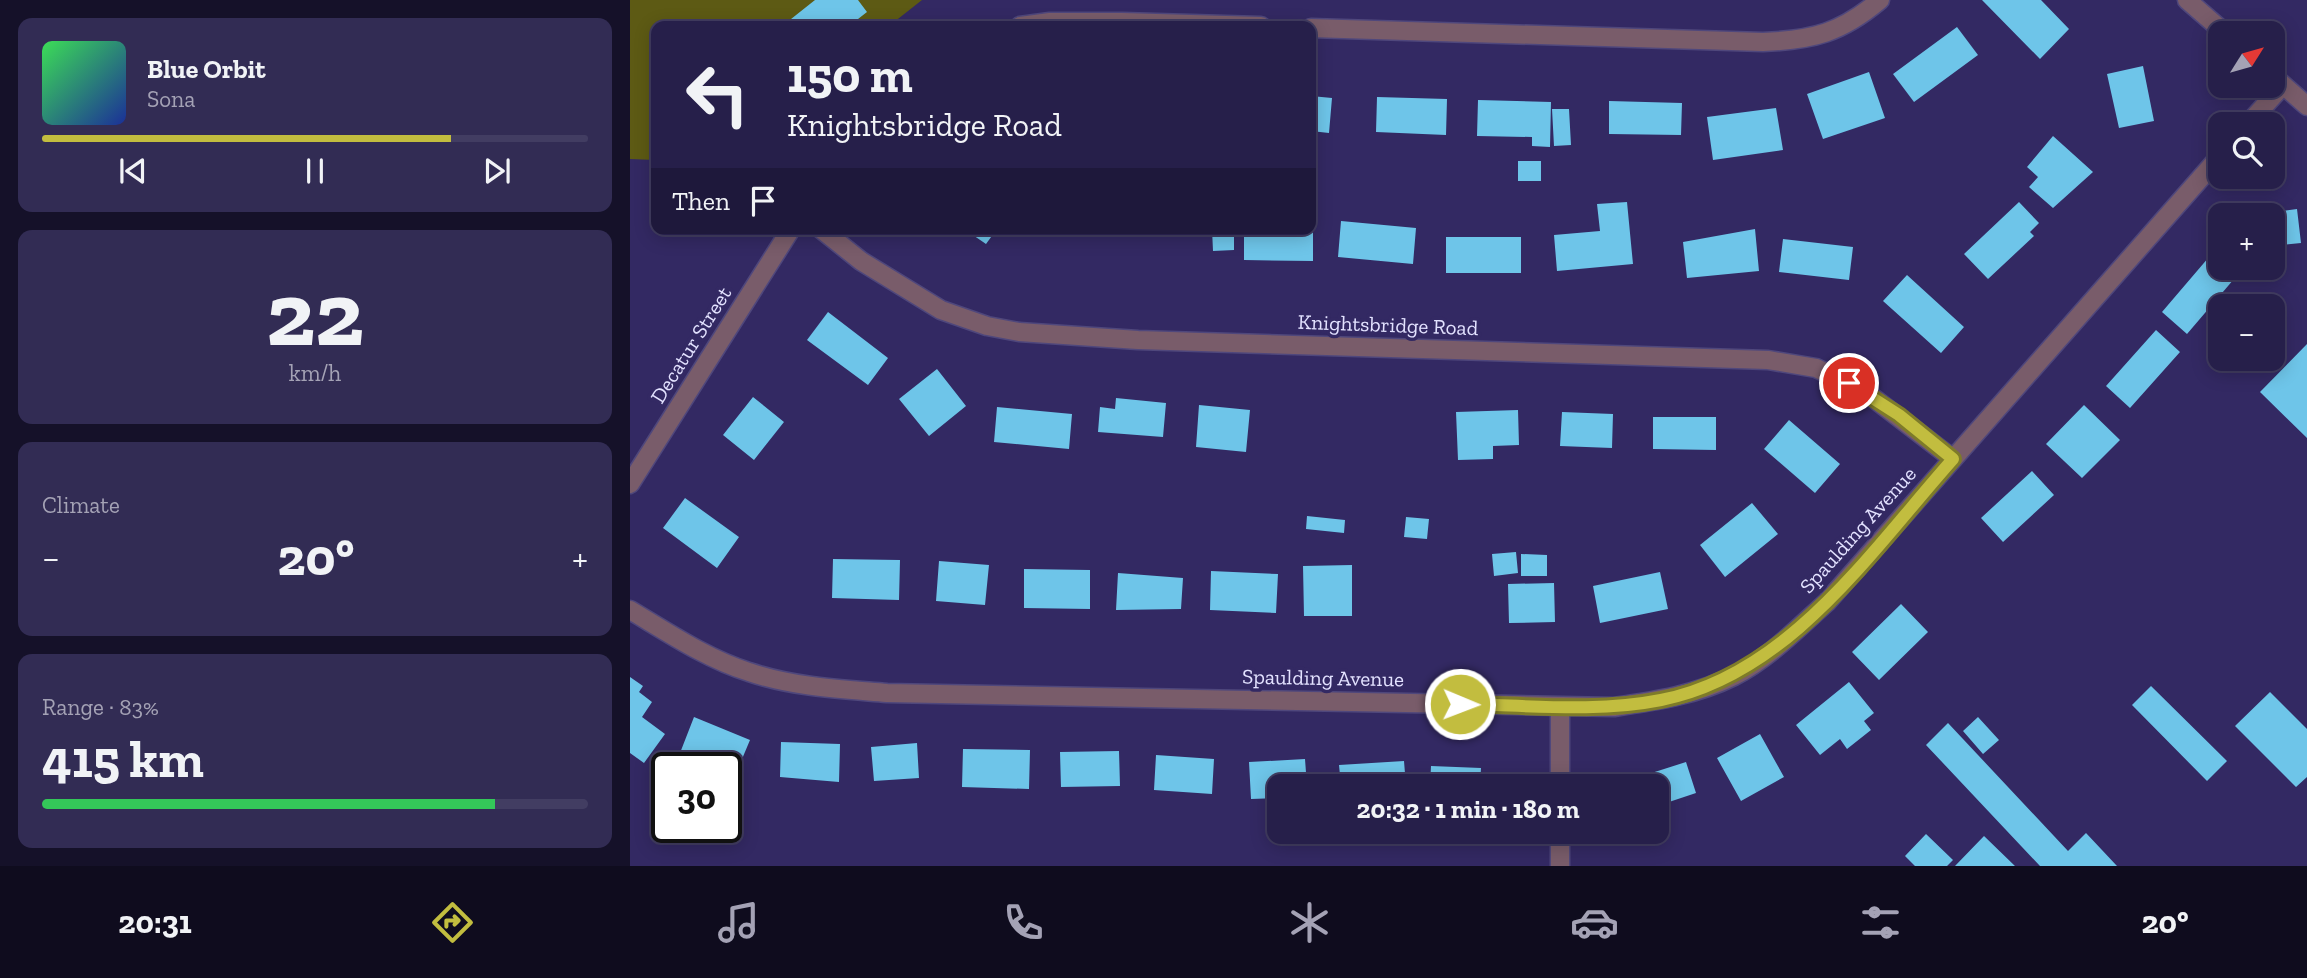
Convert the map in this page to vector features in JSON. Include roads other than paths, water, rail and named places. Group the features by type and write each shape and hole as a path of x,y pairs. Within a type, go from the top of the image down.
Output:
{"street":[{"path":"1316,28 1796,41 1835,31 1880,0"},
{"path":"2187,0 2211,21"},
{"path":"2286,88 2307,106"},
{"name":"Spaulding Avenue","path":"630,610 678,639 746,671 820,687 901,694 1614,707 1685,695 1735,676 1779,644 1827,602 2208,170"},
{"name":"Decatur Street","path":"630,484 787,235"},
{"name":"Knightsbridge Road","path":"828,235 861,261 941,310 987,326 1019,332 1138,340 1768,360 1816,368 1863,390 1953,459"},
{"path":"1560,706 1560,774"},
{"path":"1560,844 1560,866"}]}
